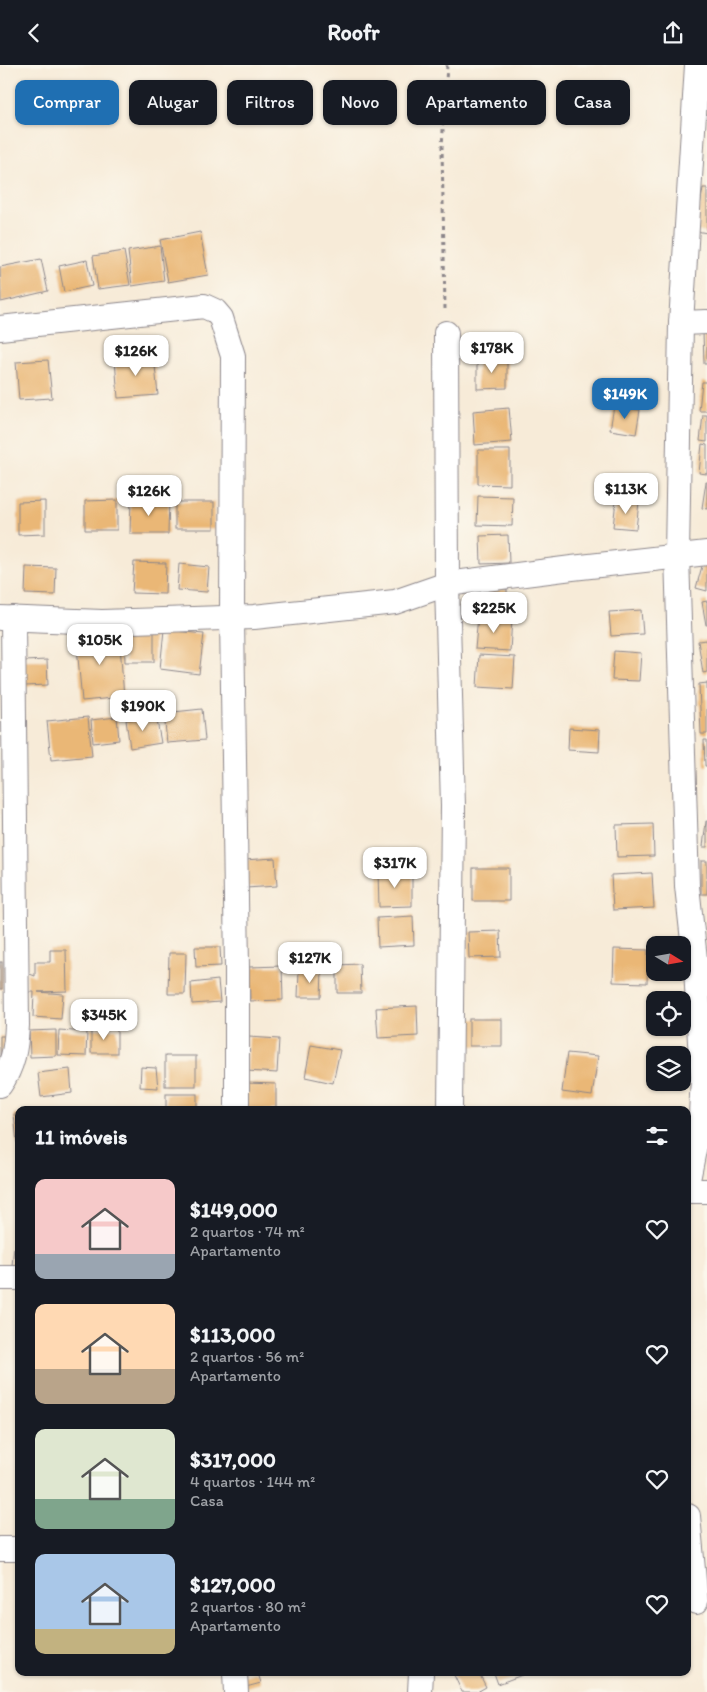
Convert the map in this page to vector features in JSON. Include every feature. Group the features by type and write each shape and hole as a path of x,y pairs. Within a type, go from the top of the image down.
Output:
{"street":[{"path":"691,1165 701,1115 703,1076 696,968 687,886 677,555 681,323 698,65"},
{"path":"0,328 204,306 215,311 221,318 233,356 232,618 237,1106"},
{"path":"681,323 707,322"},
{"path":"446,333 447,584 453,806 450,1106"},
{"path":"0,1085 10,1070 15,1051 17,1025 6,618 102,622 254,617 395,602 447,584 677,555 707,553"},
{"path":"691,1191 707,1191"},
{"path":"0,1278 15,1278"},
{"path":"691,1548 696,1602"},
{"path":"0,1549 15,1549"},
{"path":"235,1676 236,1692"},
{"path":"420,1692 421,1676"}],"path":[{"path":"446,333 442,147 447,65"}],"building":[{"path":"703,188 707,188 707,233 696,231"},
{"path":"200,232 208,275 168,282 160,240"},
{"path":"160,246 164,281 132,286 128,251"},
{"path":"124,251 130,285 98,289 93,256"},
{"path":"41,259 48,291 1,302 0,267"},
{"path":"87,260 92,286 64,292 59,266"},
{"path":"707,331 707,364 704,364 703,332"},
{"path":"154,356 158,395 118,398 115,360"},
{"path":"48,360 52,398 19,400 16,362"},
{"path":"477,360 507,360 507,388 477,389"},
{"path":"702,382 707,382 707,411 699,411"},
{"path":"614,406 640,410 636,434 610,430"},
{"path":"509,408 512,442 475,445 473,411"},
{"path":"703,415 707,415 707,442 700,441"},
{"path":"702,444 707,445 707,474 699,473"},
{"path":"478,450 510,450 510,485 478,484"},
{"path":"707,482 707,509 702,508"},
{"path":"478,496 513,497 512,526 477,525"},
{"path":"131,499 169,499 168,534 130,534"},
{"path":"117,500 117,530 85,530 85,501"},
{"path":"616,500 639,502 636,529 613,527"},
{"path":"45,501 45,534 18,535 18,502"},
{"path":"175,502 214,502 214,529 175,529"},
{"path":"508,535 509,563 481,564 480,536"},
{"path":"704,559 707,560 707,591 696,588"},
{"path":"134,562 166,563 165,594 132,593"},
{"path":"179,564 209,567 207,592 177,590"},
{"path":"26,567 56,568 55,595 25,594"},
{"path":"507,589 507,612 480,613 480,590"},
{"path":"707,601 707,625 706,625 702,602"},
{"path":"641,610 643,634 611,636 609,612"},
{"path":"478,616 512,618 510,651 475,649"},
{"path":"164,630 204,634 199,674 160,669"},
{"path":"119,632 124,697 82,701 76,636"},
{"path":"124,632 154,632 154,662 125,662"},
{"path":"707,640 707,672 703,673 698,641"},
{"path":"614,651 641,653 639,681 612,680"},
{"path":"479,655 515,657 513,689 477,687"},
{"path":"47,660 48,685 25,686 24,661"},
{"path":"707,683 707,734 701,734 699,684"},
{"path":"202,709 205,740 167,743 164,713"},
{"path":"156,715 161,743 130,748 126,720"},
{"path":"88,717 92,756 51,760 47,721"},
{"path":"117,717 119,740 93,743 91,720"},
{"path":"569,728 600,730 599,752 568,750"},
{"path":"704,740 707,740 707,766 705,766"},
{"path":"706,821 707,847 703,847"},
{"path":"653,824 654,856 617,857 616,825"},
{"path":"275,858 277,886 246,888 244,860"},
{"path":"701,861 707,861 707,894 701,894"},
{"path":"473,868 509,868 509,901 473,901"},
{"path":"412,871 412,906 379,907 378,872"},
{"path":"652,873 654,908 613,910 611,875"},
{"path":"413,916 414,945 378,947 377,918"},
{"path":"500,931 501,957 469,958 468,932"},
{"path":"195,947 220,947 221,966 196,967"},
{"path":"614,949 646,950 647,983 613,982"},
{"path":"50,950 66,950 67,991 38,992 63,994 61,1019 33,1017 34,992 28,992 27,973 35,976 35,962 50,962"},
{"path":"169,953 186,953 185,994 168,994"},
{"path":"0,962 2,962 2,989 0,989"},
{"path":"360,964 361,993 337,993 337,965"},
{"path":"282,966 283,1000 250,1001 249,967"},
{"path":"299,970 322,971 321,997 298,997"},
{"path":"218,980 220,1002 192,1004 191,983"},
{"path":"417,1006 418,1036 378,1038 376,1008"},
{"path":"469,1019 502,1019 502,1046 469,1046"},
{"path":"91,1029 117,1029 117,1053 91,1053"},
{"path":"56,1030 56,1056 30,1057 29,1031"},
{"path":"59,1030 87,1032 86,1056 58,1055"},
{"path":"0,1036 7,1036 0,1071"},
{"path":"249,1037 279,1039 277,1073 247,1071"},
{"path":"311,1045 340,1050 333,1083 305,1077"},
{"path":"567,1053 598,1056 592,1096 562,1092"},
{"path":"165,1056 196,1056 196,1086 165,1086"},
{"path":"141,1067 156,1068 158,1088 140,1087"},
{"path":"70,1069 72,1093 41,1097 38,1073"},
{"path":"246,1083 276,1084 276,1106 245,1106"},
{"path":"166,1094 197,1094 197,1106 166,1106"},
{"path":"14,1248 15,1283 10,1282"},
{"path":"243,1676 259,1676 261,1683 246,1687"},
{"path":"454,1676 480,1676 486,1687 477,1692 462,1692"},
{"path":"495,1676 519,1676 498,1684"}]}
